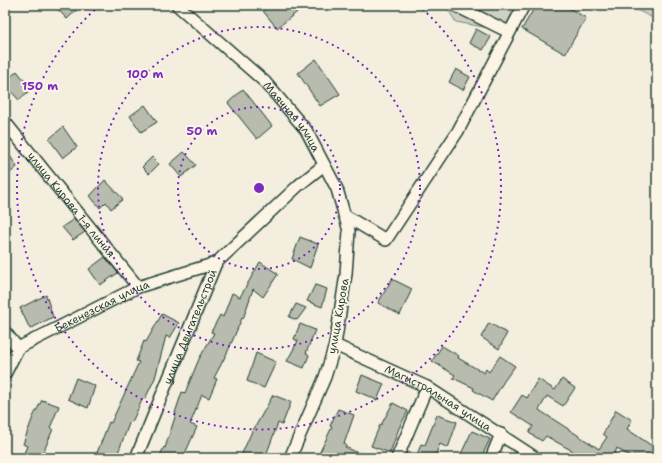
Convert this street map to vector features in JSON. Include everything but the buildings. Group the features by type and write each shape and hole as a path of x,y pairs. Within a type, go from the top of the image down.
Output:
{"street":[{"path":"454,5 509,32"},
{"path":"344,215 386,240 458,131 524,5"},
{"name":"Маячная улица","path":"181,6 265,82 306,130 337,189 344,215"},
{"name":"улица Кирова 1-я линия","path":"5,122 138,287"},
{"name":"улица Двигательстрой","path":"136,458 216,263 299,185 324,165"},
{"name":"улица Кирова","path":"290,458 325,377 335,345 348,256 349,231 344,215"},
{"name":"Бекенезская улица","path":"18,348 138,287 216,263"},
{"path":"5,332 18,348 5,374"},
{"name":"Магистральная улица","path":"335,345 427,387 536,458"},
{"path":"397,458 427,387"},
{"path":"491,458 501,434"}],"shaded area":[{"path":"445,5 523,5 511,32 456,22"},
{"path":"615,5 657,5 657,20 639,11"}]}
